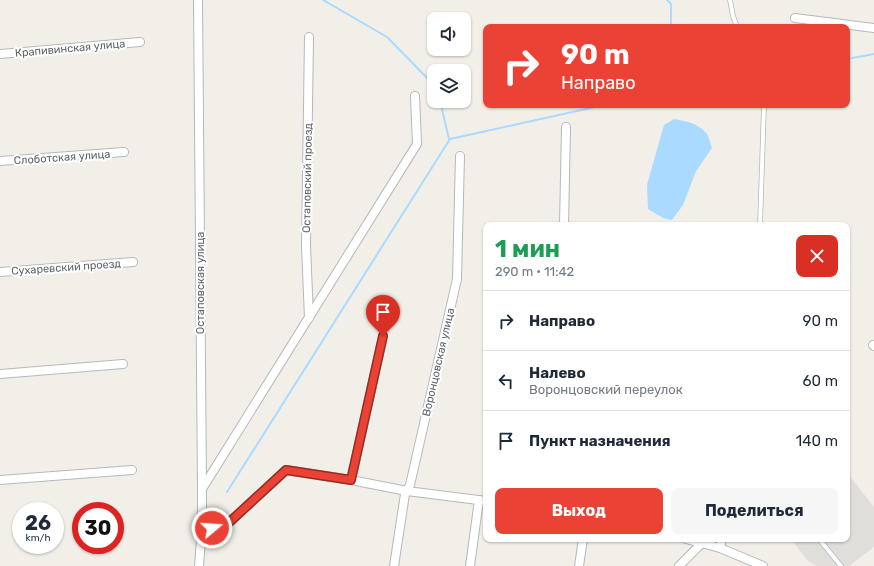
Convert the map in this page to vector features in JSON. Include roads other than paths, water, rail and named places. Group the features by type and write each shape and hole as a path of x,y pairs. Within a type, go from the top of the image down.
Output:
{"street":[{"name":"Остаповская улица","path":"198,0 202,489 202,527 199,566"},
{"path":"795,18 842,24"},
{"path":"850,25 874,28"},
{"name":"Остаповский проезд","path":"308,319 306,246 309,37"},
{"name":"Крапивинская улица","path":"0,54 140,42"},
{"path":"202,489 417,144 415,96"},
{"path":"564,222 566,127"},
{"name":"Слоботская улица","path":"0,161 124,152"},
{"name":"Воронцовская улица","path":"394,566 407,491 410,485 457,279 460,156"},
{"name":"Сухаревский проезд","path":"0,272 133,262"},
{"path":"351,480 383,336"},
{"path":"0,374 123,364"},
{"path":"0,480 132,470"},
{"path":"202,527 222,529 286,470 351,480 407,491 483,500 470,566"},
{"path":"579,566 583,542"},
{"path":"698,542 720,548 763,566"},
{"path":"720,548 721,542"},
{"path":"679,566 702,543"}],"lane":[{"path":"730,0 733,16 737,24"},
{"path":"760,222 764,108"},
{"path":"821,542 841,566"}],"water":[{"path":"674,119 691,123 703,130 708,136 712,148 696,171 683,205 672,220 663,218 648,209 647,185 664,125"}],"waterway":[{"path":"323,0 387,37 427,78"},
{"path":"667,0 671,4 671,24"},
{"path":"850,58 874,54"},
{"path":"442,108 449,139"},
{"path":"227,492 450,139 590,108"}]}
